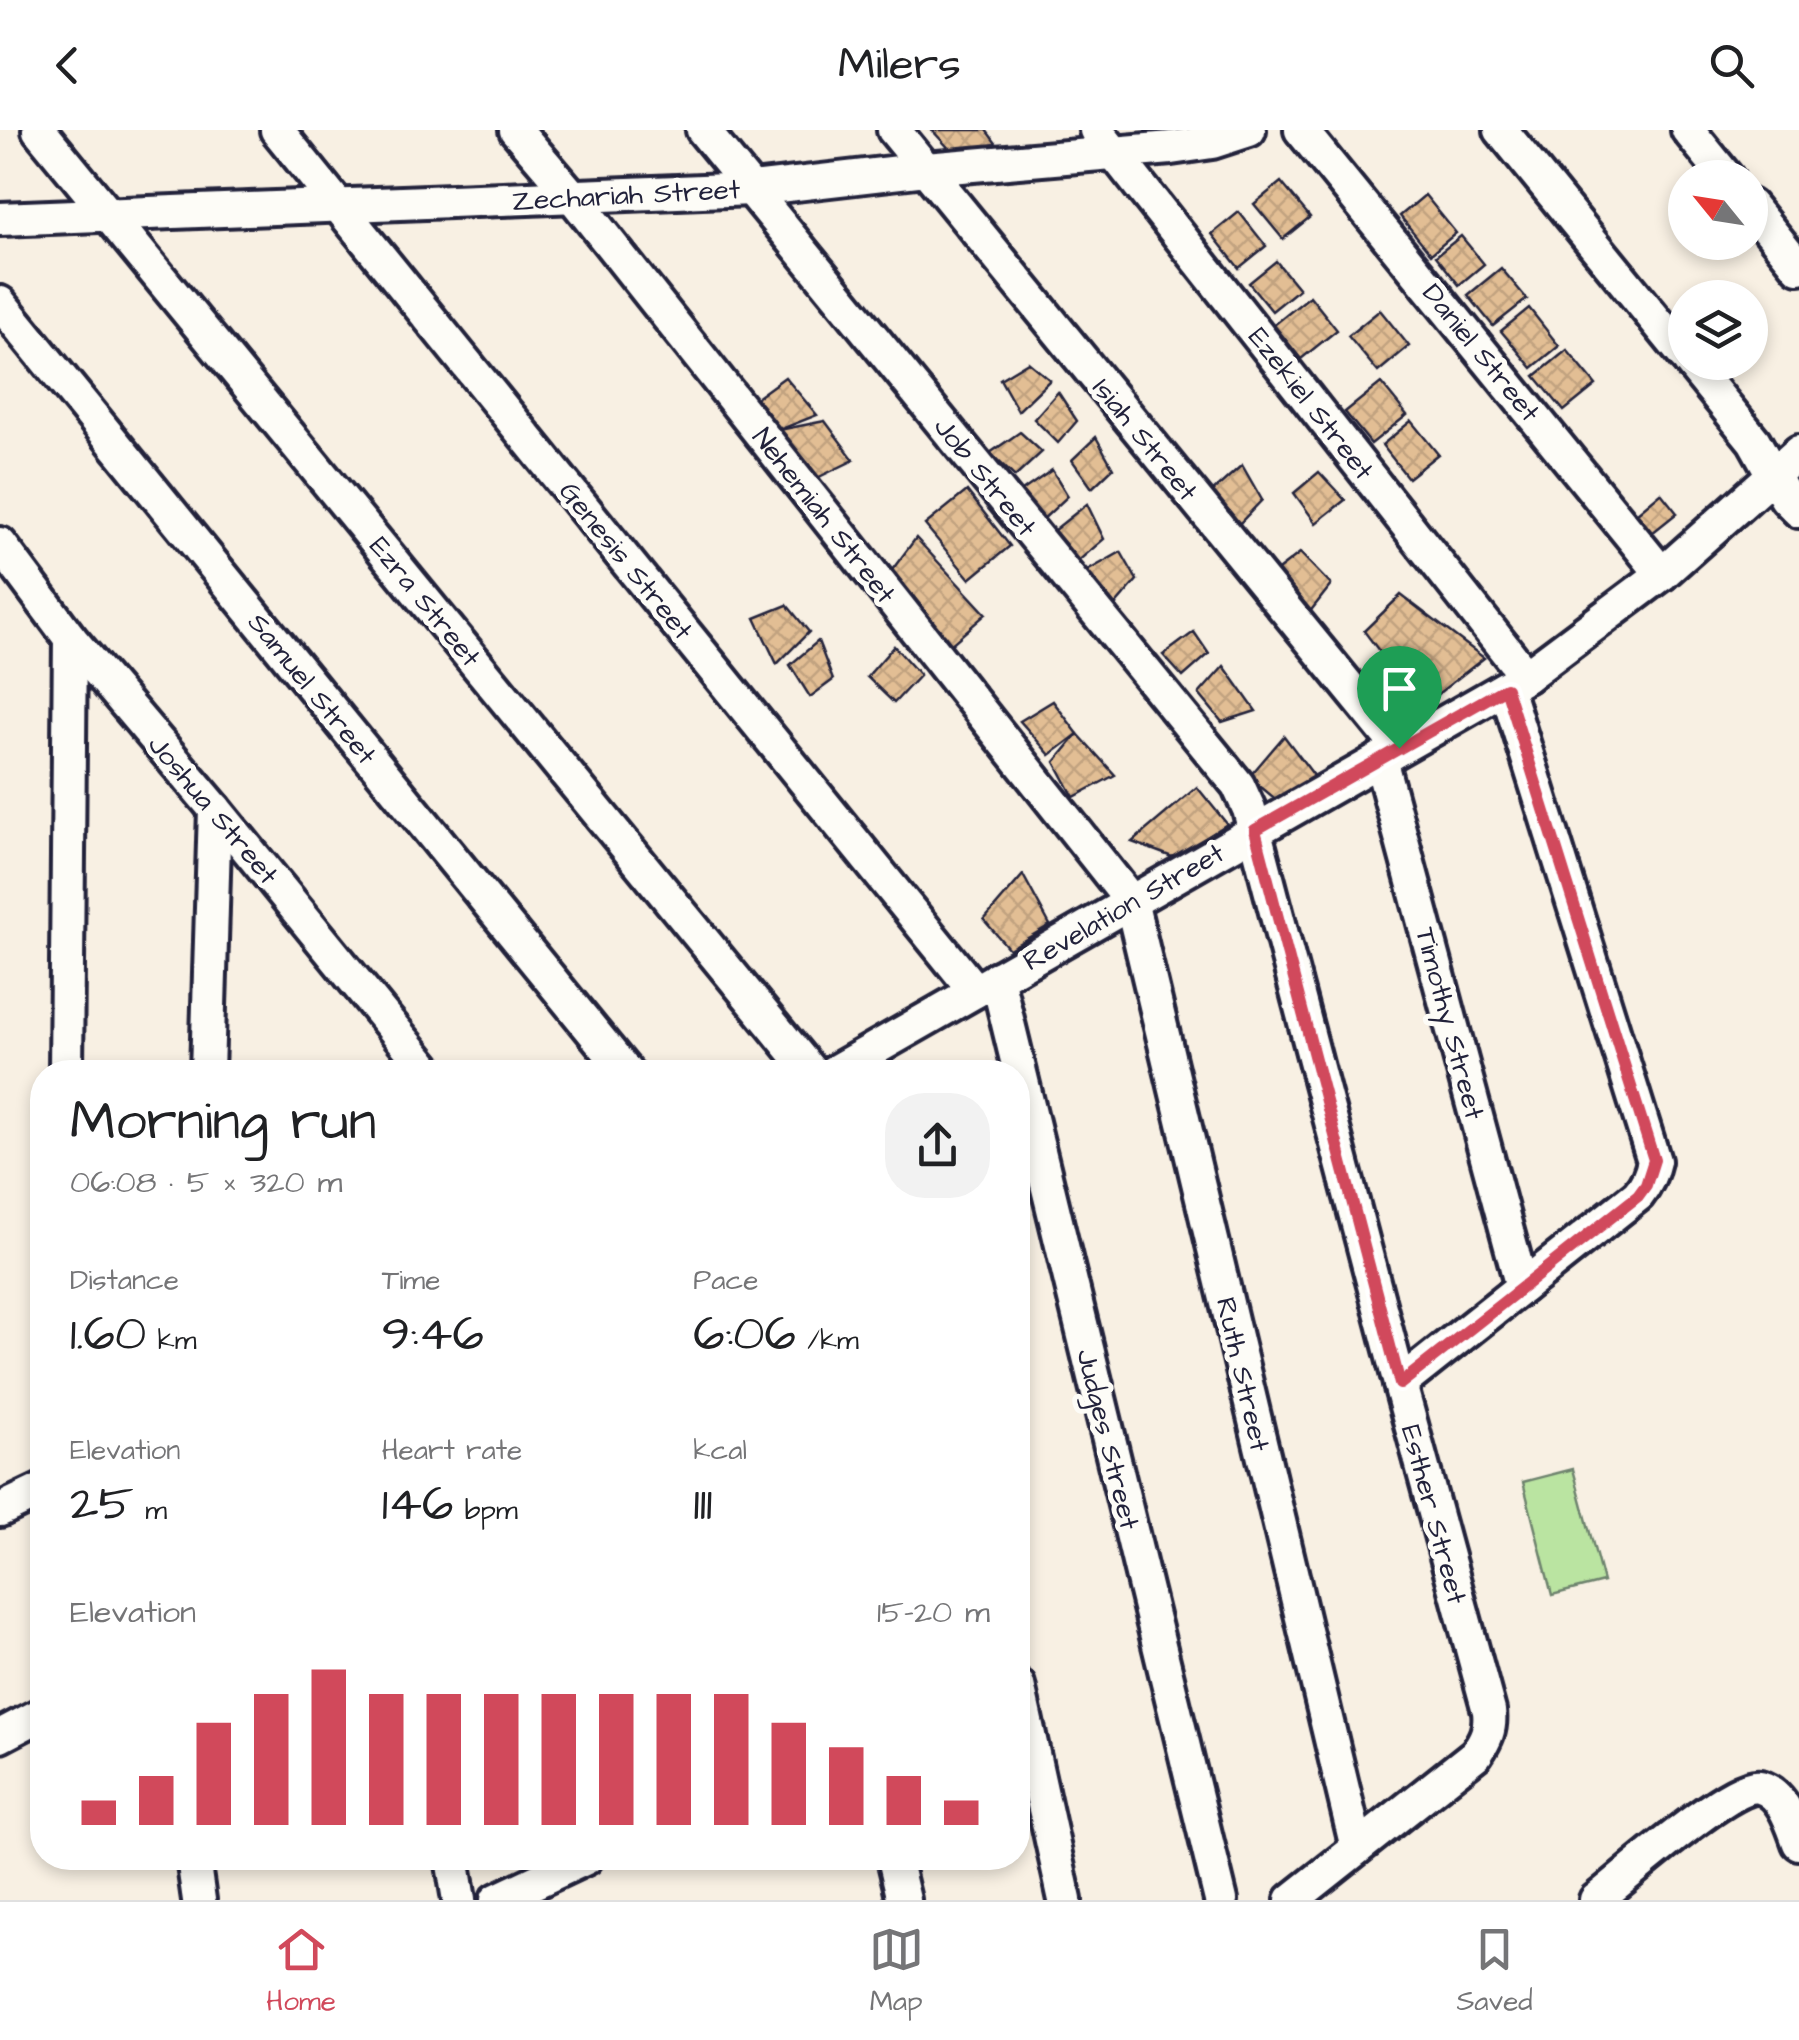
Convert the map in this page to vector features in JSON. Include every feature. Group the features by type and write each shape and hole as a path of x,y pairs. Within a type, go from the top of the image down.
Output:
{"street":[{"name":"Ezra Street","path":"39,130 801,1060"},
{"name":"Genesis Street","path":"277,130 986,985"},
{"name":"Nehemiah Street","path":"516,130 1132,900"},
{"name":"Job Street","path":"703,130 1238,785 1255,830"},
{"name":"Isiah Street","path":"894,130 1389,754"},
{"name":"Zechariah Street","path":"0,219 752,189 926,169 1106,141 1212,142 1249,130"},
{"name":"Daniel Street","path":"1301,130 1662,574"},
{"path":"1500,130 1668,335"},
{"path":"1688,130 1712,160"},
{"name":"Ezekiel Street","path":"1106,141 1516,682"},
{"path":"1768,228 1799,267"},
{"name":"Samuel Street","path":"0,304 616,1060"},
{"path":"1705,380 1754,441 1786,498 1799,511"},
{"name":"Revelation Street","path":"880,1060 986,985 1516,682 1662,574 1799,452"},
{"name":"Joshua Street","path":"0,544 70,638 419,1060"},
{"path":"66,1060 70,638"},
{"path":"1400,1384 1638,1196 1652,1174 1651,1148 1516,682"},
{"name":"Timothy Street","path":"1389,754 1522,1287"},
{"path":"207,1060 215,809"},
{"name":"Esther Street","path":"1255,830 1490,1724 1476,1754 1358,1848"},
{"name":"Ruth Street","path":"1132,900 1358,1848"},
{"name":"Judges Street","path":"986,985 1005,1060"},
{"name":"Judges Street","path":"1030,1156 1221,1900"},
{"path":"0,1510 30,1496"},
{"path":"0,1736 30,1720"},
{"path":"1030,1741 1065,1900"},
{"path":"1596,1900 1718,1803 1741,1790 1758,1786 1778,1800 1799,1843"},
{"path":"1292,1900 1358,1848"},
{"path":"195,1870 199,1900"},
{"path":"454,1870 458,1900"},
{"path":"497,1900 561,1870"},
{"path":"897,1870 904,1900"}],"green space":[{"path":"1573,1469 1603,1582 1552,1595 1523,1482"}],"building":[{"path":"932,130 986,130 1001,150 955,155"},
{"path":"1281,182 1310,217 1283,239 1254,204"},
{"path":"1425,195 1456,233 1431,254 1400,216"},
{"path":"1239,212 1266,246 1239,268 1212,234"},
{"path":"1461,236 1484,264 1459,285 1436,256"},
{"path":"1276,261 1299,289 1272,311 1249,283"},
{"path":"1501,268 1527,299 1493,326 1468,295"},
{"path":"1310,296 1337,330 1301,359 1274,325"},
{"path":"1529,308 1559,346 1532,368 1501,331"},
{"path":"1380,310 1409,346 1378,372 1348,336"},
{"path":"1567,350 1596,385 1564,411 1535,376"},
{"path":"1028,362 1050,380 1018,411 1000,379"},
{"path":"785,377 817,415 779,430 756,398"},
{"path":"1381,383 1407,415 1371,444 1345,412"},
{"path":"1058,392 1077,421 1058,443 1034,419"},
{"path":"825,421 854,460 815,479 779,430"},
{"path":"1411,421 1438,454 1408,478 1382,445"},
{"path":"1020,432 1042,452 1015,477 990,453"},
{"path":"1096,437 1113,468 1092,488 1072,460"},
{"path":"1242,465 1262,500 1237,526 1211,493"},
{"path":"1052,470 1068,496 1040,522 1019,493"},
{"path":"1319,472 1345,500 1316,523 1294,493"},
{"path":"967,491 1010,546 970,579 925,525"},
{"path":"1661,493 1677,513 1652,533 1636,514"},
{"path":"1087,504 1104,539 1076,563 1053,531"},
{"path":"916,538 986,614 948,647 892,570"},
{"path":"1121,552 1137,580 1111,610 1080,575"},
{"path":"1300,553 1331,585 1305,618 1270,576"},
{"path":"1401,595 1484,658 1421,707 1364,631"},
{"path":"787,605 809,632 777,664 755,618"},
{"path":"1194,632 1209,654 1183,677 1163,655"},
{"path":"818,641 833,680 810,697 790,665"},
{"path":"894,646 920,675 894,703 867,677"},
{"path":"1224,666 1256,711 1222,722 1199,694"},
{"path":"1053,701 1078,734 1050,755 1020,721"},
{"path":"1078,734 1115,775 1074,797 1055,762"},
{"path":"1284,736 1315,777 1279,802 1249,777"},
{"path":"1197,787 1227,824 1175,858 1132,842"},
{"path":"1023,875 1050,925 1009,949 984,920"}],"route":[{"path":"1506,688 1654,1160 1652,1174 1638,1196 1400,1384 1255,830 1399,748 1506,688"}]}
